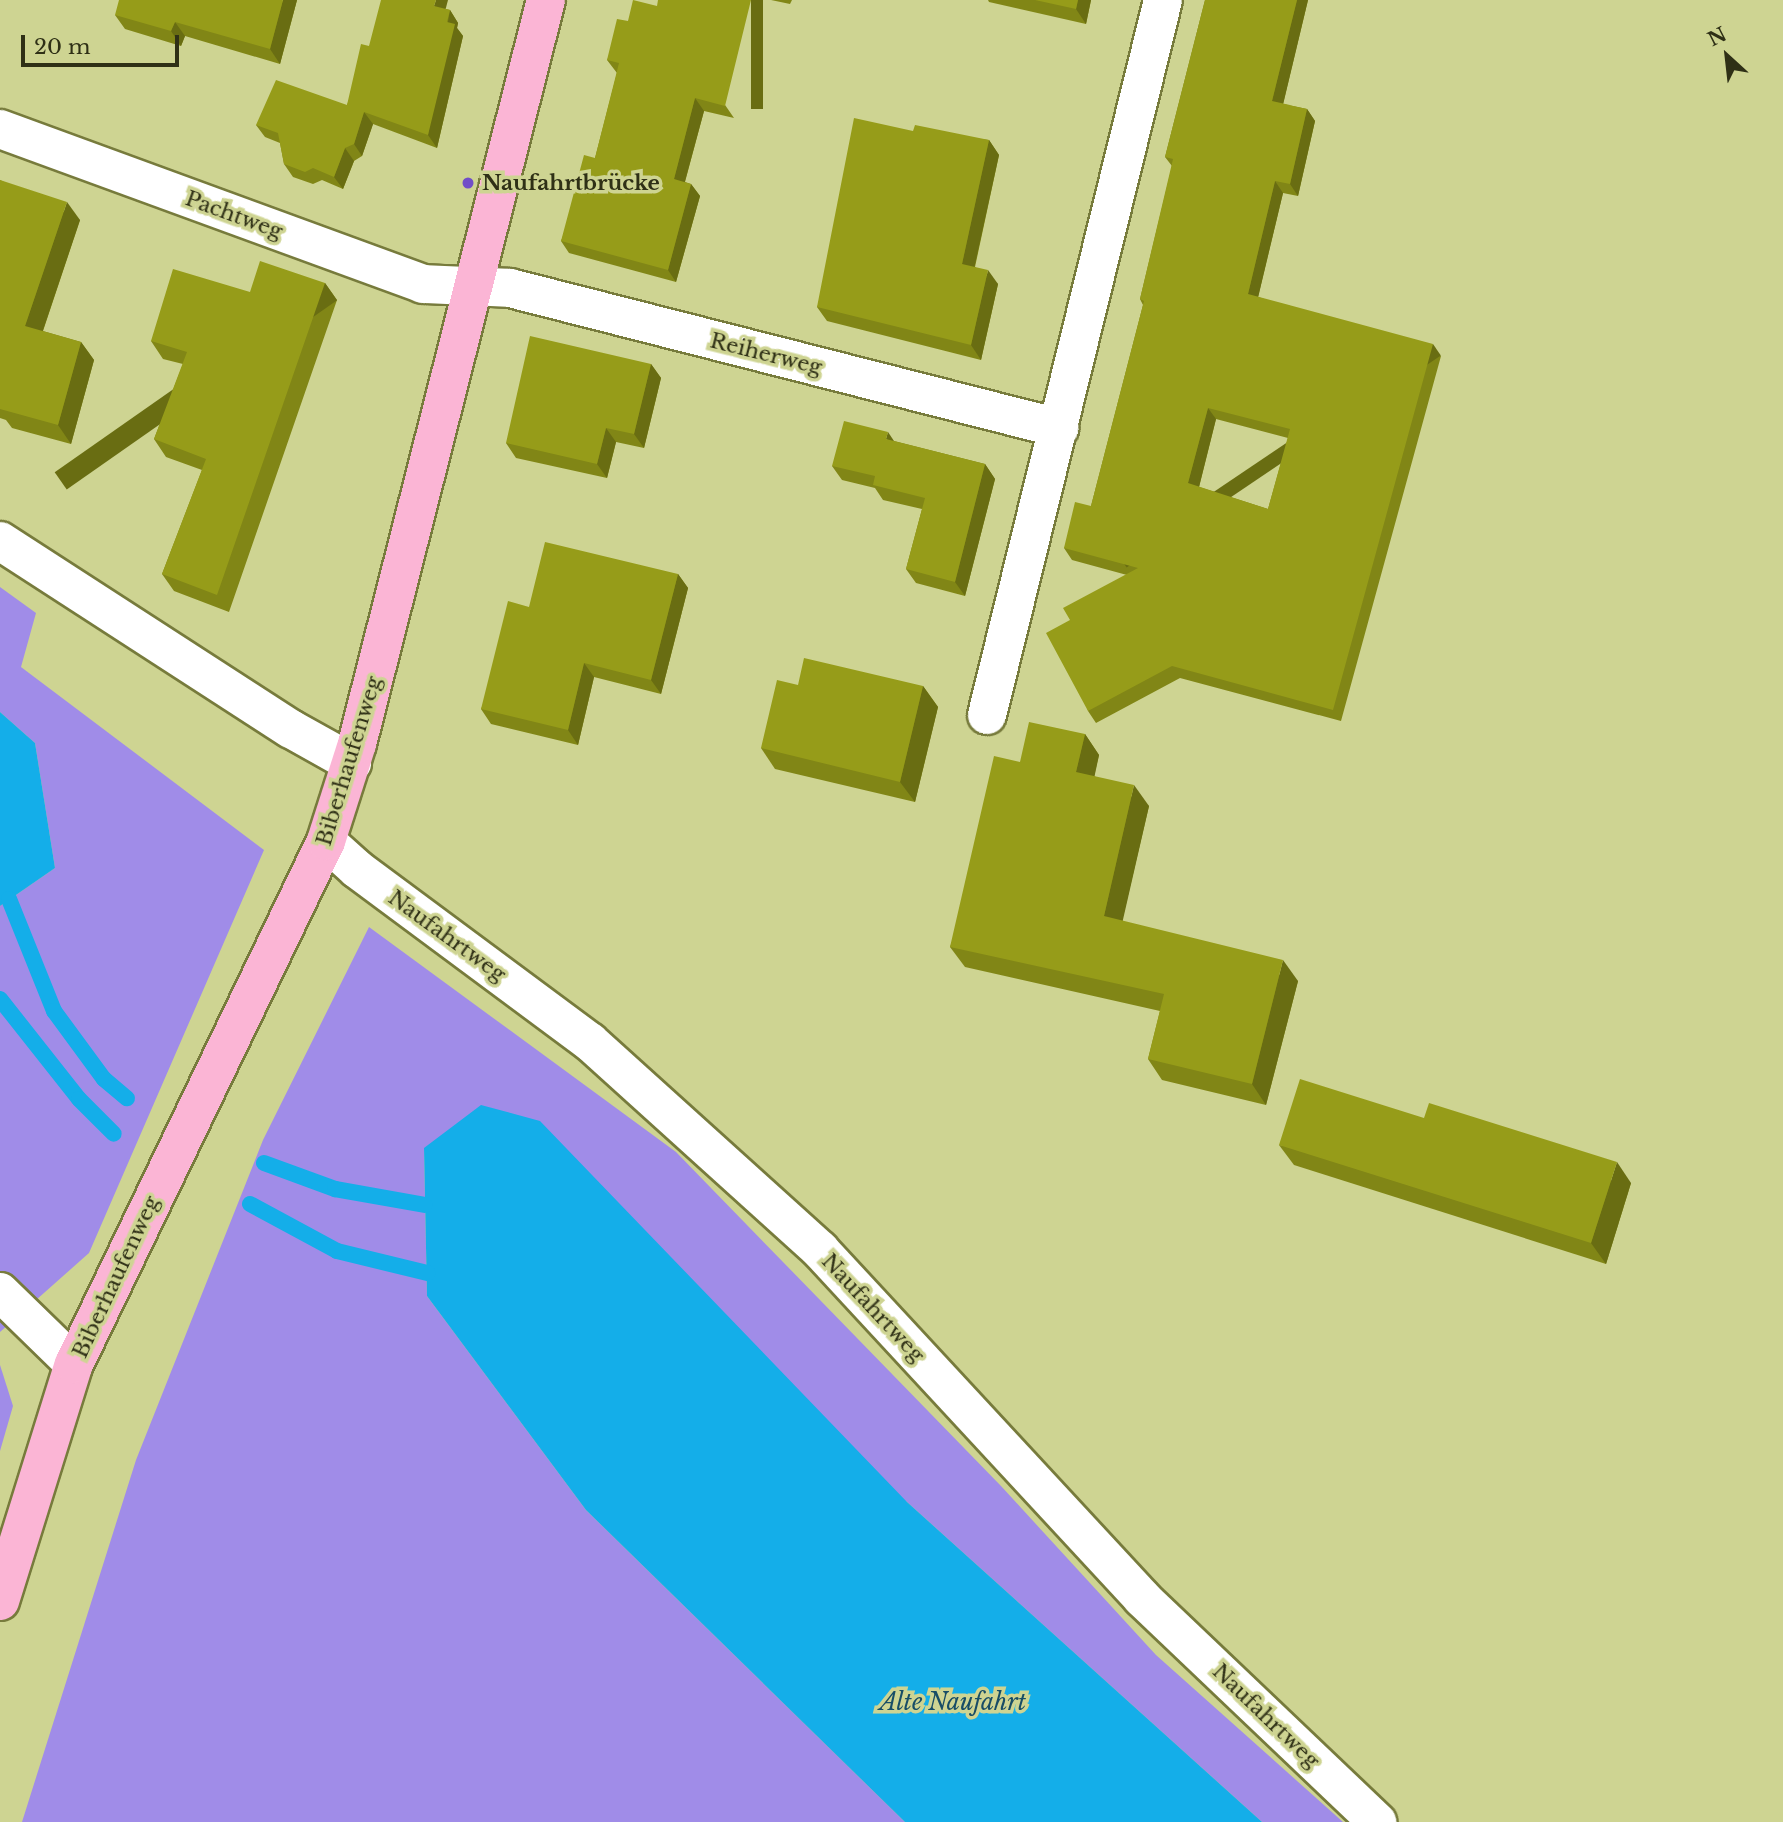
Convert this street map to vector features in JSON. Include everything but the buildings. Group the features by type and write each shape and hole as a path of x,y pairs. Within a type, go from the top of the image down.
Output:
{"main road":[{"name":"Biberhaufenweg","path":"0,1601 74,1364 327,841 352,763 547,0"}],"street":[{"path":"987,715 1163,0"},
{"name":"Pachtweg","path":"0,129 423,284 472,287"},
{"name":"Reiherweg","path":"472,287 510,288 1059,428"},
{"path":"0,541 291,729 352,763"},
{"name":"Naufahrtweg","path":"327,841 357,869 590,1042 820,1250 1142,1598 1377,1822"},
{"path":"0,1292 74,1364"}],"shaded area":[{"path":"0,587 36,613 21,667 264,850 89,1253 0,1332 0,906 55,868 35,743 0,712"},
{"path":"369,927 676,1152 1001,1486 1156,1655 1343,1822 1262,1822 907,1502 424,1148 427,1296 586,1510 905,1822 22,1822 136,1460 263,1140"},
{"path":"0,1365 13,1406 0,1451"}],"water":[{"path":"0,712 35,743 55,868 0,906"},
{"name":"Alte Naufahrt","path":"481,1105 540,1121 907,1502 1262,1822 905,1822 586,1510 427,1296 424,1148"}],"waterway":[{"path":"9,899 54,1011 104,1079 127,1098"},
{"path":"0,999 79,1099 114,1134"},
{"path":"264,1163 335,1189 425,1205"},
{"path":"250,1204 337,1251 427,1273"}],"place":[{"name":"Naufahrtbrücke","path":"468,183"}]}
